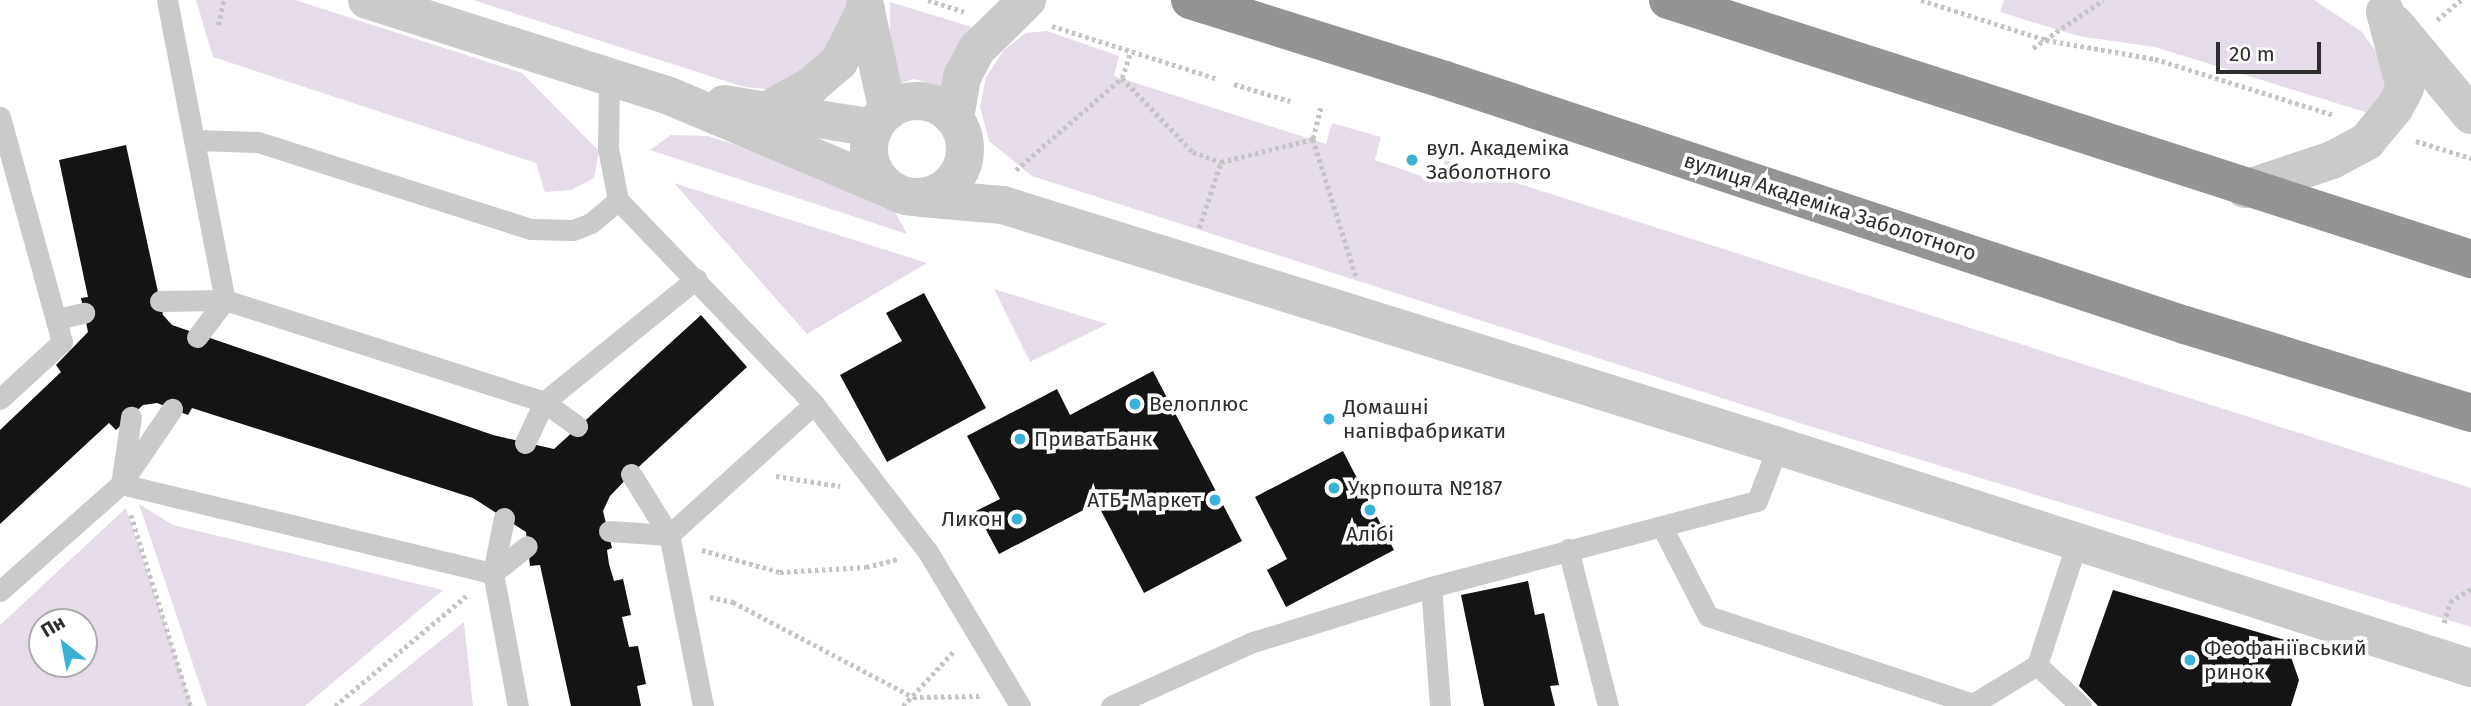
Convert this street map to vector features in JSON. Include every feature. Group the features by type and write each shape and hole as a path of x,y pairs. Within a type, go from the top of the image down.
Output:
{"highway":[{"name":"вулиця Академіка Заболотного","path":"1190,0 1446,79 2185,325 2471,413"},
{"path":"1668,0 2245,189 2471,259"}],"street":[{"path":"367,0 667,95 906,193 1003,205 1778,446 2076,545 2471,668"},
{"path":"955,118 962,77 977,49 1027,0"},
{"path":"667,95 768,110 881,120 909,101 922,101 945,109 955,118 966,141 965,156 950,185 906,193 873,169 869,155 881,120 865,5"},
{"path":"768,110 811,86 839,62 865,5"},
{"path":"2245,189 2332,160 2367,141 2377,129 2404,88 2378,6"},
{"path":"2378,6 2471,115"},
{"path":"965,156 1003,205"}],"lane":[{"path":"167,0 197,140 225,300 197,337"},
{"path":"609,77 608,148 618,200 814,404 928,552 1015,701"},
{"path":"0,117 66,347 0,399"},
{"path":"197,140 258,142 530,229 573,230 591,223 618,200"},
{"path":"525,443 544,402 696,279"},
{"path":"160,300 225,300 544,402 577,426"},
{"path":"57,319 84,313"},
{"path":"609,531 669,535 814,404"},
{"path":"0,591 121,484 172,409"},
{"path":"121,484 131,417"},
{"path":"1111,706 1252,642 1431,587 1757,501 1778,446"},
{"path":"631,474 669,535 703,706"},
{"path":"121,484 493,573"},
{"path":"504,518 493,573 518,706"},
{"path":"1662,527 1708,616 1973,704 2037,665 2076,545"},
{"path":"493,573 527,546"},
{"path":"1568,549 1608,706"},
{"path":"1431,587 1440,706"},
{"path":"2037,665 2081,706"}],"path":[{"path":"218,24 224,0"},
{"path":"1921,0 2046,40 2154,59 2471,158"},
{"path":"2034,48 2103,0"},
{"path":"1016,170 1122,78 1131,51 1218,79"},
{"path":"1122,78 1194,152 1221,162 1313,139"},
{"path":"1234,84 1290,101"},
{"path":"1321,108 1313,139 1370,321"},
{"path":"1196,235 1221,162"},
{"path":"738,471 883,492"},
{"path":"121,484 191,706"},
{"path":"669,535 719,558 780,572 866,567 928,552"},
{"path":"335,706 493,573"},
{"path":"679,591 733,602 912,697 1015,701"},
{"path":"903,706 973,630"}],"shaded area":[{"path":"196,0 295,0 522,73 599,151 594,178 571,190 545,192 536,163 213,57"},
{"path":"473,0 849,0 841,46 775,90 744,87"},
{"path":"2004,0 2314,0 2362,32 2386,66 2385,90 2368,113 2155,47 2078,36 2000,12"},
{"path":"890,2 972,27 944,87 913,79 890,88"},
{"path":"1047,31 1119,56 1114,76 1326,144 1332,123 1381,137 1375,160 1439,182 1445,160 2471,488 2471,627 1809,426 1032,176 989,141 980,107 986,77 1004,50 1026,33"},
{"path":"671,135 708,136 885,194 907,234 650,150"},
{"path":"674,183 927,263 807,334"},
{"path":"994,289 1107,324 1030,362"},
{"path":"139,504 173,525 443,590 305,706 207,706"},
{"path":"126,508 192,706 0,706 0,625"},
{"path":"464,622 473,706 359,706"}],"building":[{"path":"126,145 163,315 172,325 493,435 554,449 701,315 747,367 631,474 610,496 603,511 612,548 607,550 609,564 614,581 623,579 631,615 622,617 629,647 638,646 646,684 637,686 641,706 571,706 540,565 530,566 526,532 473,498 192,408 188,415 157,403 143,405 116,430 109,423 0,524 0,430 61,372 56,365 88,332 81,298 88,297 59,160"},
{"path":"924,293 986,408 887,462 840,375 902,341 886,313"},
{"path":"1153,371 1242,541 1144,593 1097,503 999,554 976,511 1000,499 967,436 1057,389 1070,415"},
{"path":"1343,451 1394,550 1286,607 1267,570 1287,559 1255,497"},
{"path":"1528,581 1535,615 1544,613 1559,685 1550,686 1555,706 1484,706 1461,595"},
{"name":"Феофаніївський ринок","path":"2113,590 2285,640 2299,680 2291,706 2098,706 2079,686"}],"place":[{"name":"вул. Академіка Заболотного","path":"1412,160"},
{"name":"Велоплюс","path":"1135,404"},
{"name":"Домашні напівфабрикати","path":"1329,419"},
{"name":"ПриватБанк","path":"1020,439"},
{"name":"Укрпошта №187","path":"1334,488"},
{"name":"АТБ-Маркет","path":"1215,500"},
{"name":"Алібі","path":"1370,510"},
{"name":"Ликон","path":"1017,519"},
{"name":"Феофаніївський ринок","path":"2190,660"}]}
